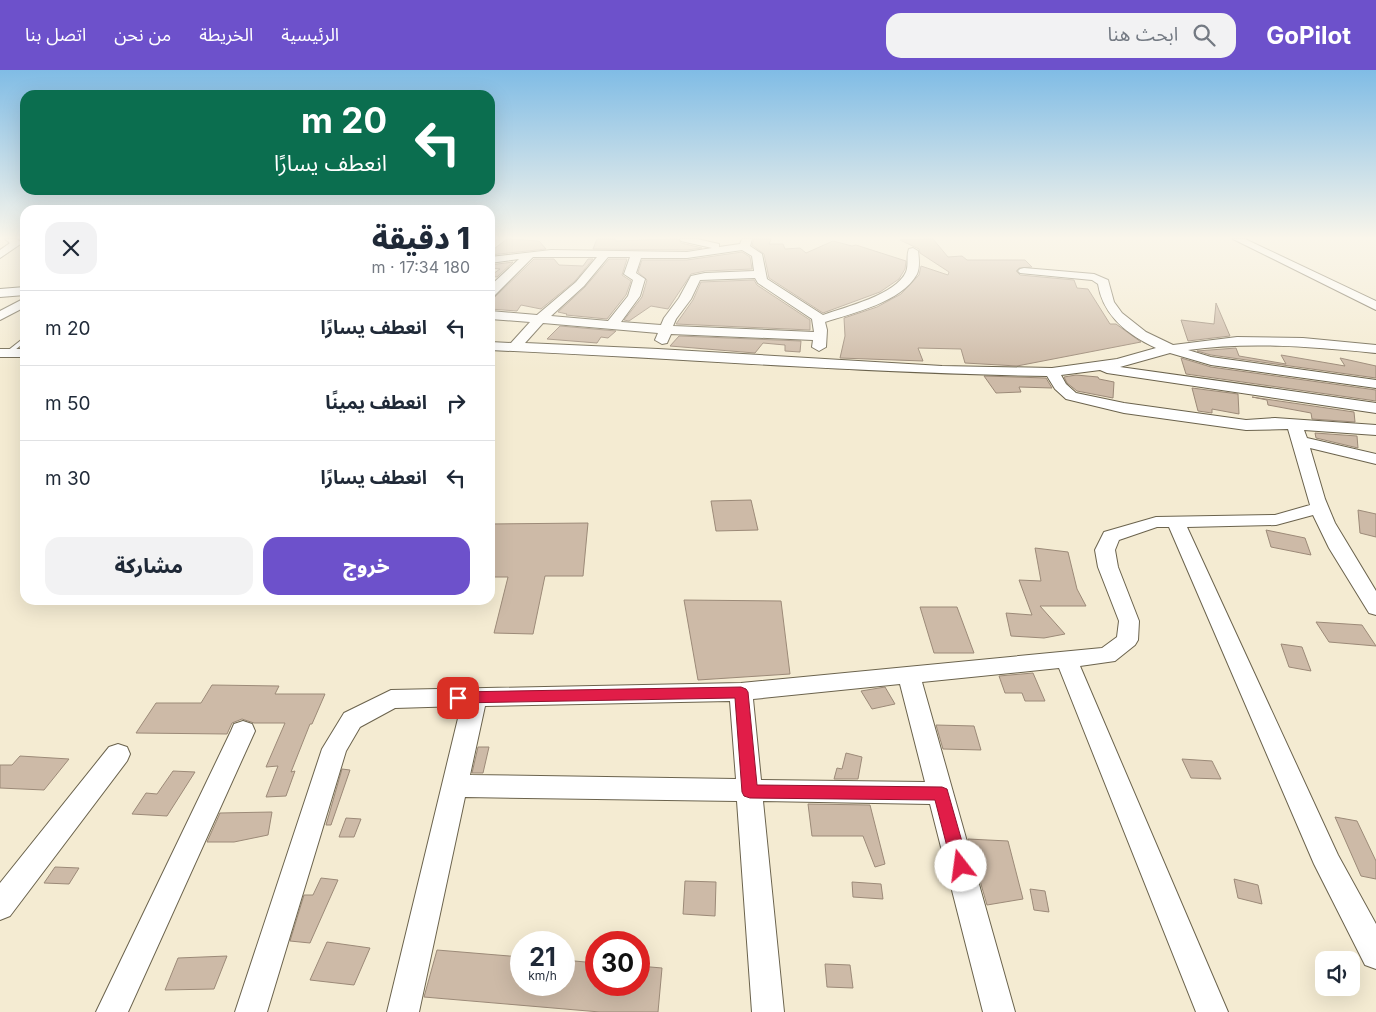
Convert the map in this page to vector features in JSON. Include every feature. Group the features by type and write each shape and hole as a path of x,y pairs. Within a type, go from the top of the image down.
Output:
{"street":[{"path":"515,347 540,319 581,283"},
{"path":"612,325 634,296 638,283"},
{"path":"658,353 664,330 692,283"},
{"path":"764,283 818,317 821,330 816,363"},
{"path":"819,320 876,300 898,288 902,283"},
{"path":"1104,283 1108,302 1120,319 1145,337 1171,349 1211,362 1376,384"},
{"path":"1329,283 1376,306"},
{"path":"0,293 20,291"},
{"path":"0,316 20,305"},
{"path":"495,316 664,330 820,336"},
{"path":"495,346 658,353 942,370 1052,372 1094,367 1171,349 1236,341 1303,342 1376,349"},
{"path":"4,353 20,353"},
{"path":"1094,367 1376,408"},
{"path":"1052,372 1060,386 1071,396 1095,403 1246,425 1275,423 1297,433 1376,459"},
{"path":"1297,433 1376,430"},
{"path":"1297,433 1329,531 1367,581 1376,608"},
{"path":"251,1012 334,749 352,720 391,699 741,692 1107,655 1126,640 1129,621 1108,567 1105,550 1111,536 1156,522 1276,520 1320,508"},
{"path":"1176,522 1328,864 1376,954"},
{"path":"1067,660 1212,1012"},
{"path":"909,675 999,1012"},
{"path":"741,692 768,1012"},
{"path":"403,1012 475,698"},
{"path":"112,1012 243,730"},
{"path":"0,906 118,754"},
{"path":"455,786 942,794"}],"lane":[{"path":"4,353 20,342"}],"building":[{"path":"509,283 573,283 541,309 521,305 517,311 495,309 495,297"},
{"path":"588,283 630,283 626,295 607,319 566,315 558,312"},
{"path":"646,283 685,283 668,309 651,306 629,321 624,320 642,297"},
{"path":"701,283 756,283 810,320 810,330 676,324 693,300"},
{"path":"777,283 893,283 880,292 823,313"},
{"path":"911,283 1075,283 1077,288 1088,289 1110,324 1116,324 1141,342 1017,366 965,363 961,349 918,348 923,361 840,358 845,336 844,318 877,307 901,294"},
{"path":"1216,303 1230,336 1188,341 1181,320 1214,324"},
{"path":"560,326 616,331 608,338 601,337 597,343 547,339"},
{"path":"679,336 801,341 800,352 785,351 785,345 763,343 755,353 670,346"},
{"path":"1236,348 1239,356 1286,364 1281,355 1345,366 1340,358 1376,366 1376,378 1211,355 1197,351"},
{"path":"1181,358 1211,367 1376,390 1376,401 1186,374"},
{"path":"1076,375 1098,377 1099,379 1114,382 1113,398 1077,391 1067,383 1064,377"},
{"path":"984,376 1046,378 1052,388 1019,387 1021,392 996,393"},
{"path":"1192,388 1238,394 1239,414 1212,409 1212,413 1198,411"},
{"path":"1252,397 1354,412 1355,422 1312,419 1311,413 1268,405 1267,400"},
{"path":"1315,433 1357,436 1358,448 1316,438"},
{"path":"751,500 758,530 716,531 711,501"},
{"path":"1358,510 1376,514 1376,537 1360,533"},
{"path":"588,523 583,576 545,576 533,634 494,633 508,577 495,577 495,524"},
{"path":"1266,530 1305,538 1311,555 1271,547"},
{"path":"1035,548 1068,552 1077,589 1086,606 1040,606 1065,634 1044,638 1011,636 1006,613 1032,615 1019,580 1041,581"},
{"path":"684,600 781,601 790,674 698,680"},
{"path":"920,607 957,607 974,653 934,653"},
{"path":"1316,622 1362,625 1376,646 1329,642"},
{"path":"1281,644 1302,647 1311,671 1289,667"},
{"path":"1033,673 1045,701 1025,701 1022,693 1005,693 999,676"},
{"path":"212,685 279,686 275,694 325,694 312,724 310,724 291,772 295,771 286,796 266,797 278,766 266,767 285,723 254,723 242,719 232,723 227,734 136,733 156,703 201,703"},
{"path":"885,687 895,704 872,709 861,691"},
{"path":"936,725 974,726 981,750 943,749"},
{"path":"478,747 489,747 483,773 472,773"},
{"path":"846,753 862,757 858,779 834,779 837,768 842,769"},
{"path":"20,756 69,759 44,790 0,788 0,765 12,765"},
{"path":"1182,759 1212,761 1221,779 1191,778"},
{"path":"342,769 350,770 331,825 326,825"},
{"path":"173,771 195,772 167,816 132,814 146,793 157,794"},
{"path":"808,804 870,805 885,864 875,867 863,836 812,836"},
{"path":"272,812 268,835 234,842 207,842 220,813"},
{"path":"1335,817 1357,821 1376,861 1376,879 1361,876"},
{"path":"346,818 361,819 354,837 339,837"},
{"path":"968,839 1008,841 1023,899 987,905"},
{"path":"55,867 79,868 69,884 44,883"},
{"path":"321,878 338,880 310,943 290,941 304,895 313,895"},
{"path":"1234,879 1258,885 1262,904 1238,898"},
{"path":"685,881 716,882 715,916 683,914"},
{"path":"852,882 881,884 883,899 853,897"},
{"path":"1030,889 1045,891 1049,912 1034,910"},
{"path":"327,942 370,948 354,985 310,980"},
{"path":"437,950 510,956 510,996 575,996 575,961 585,962 585,996 650,996 650,967 662,968 658,1012 600,1012 424,997"},
{"path":"227,956 214,989 165,990 178,958"},
{"path":"825,964 850,965 853,988 827,987"}],"route":[{"path":"458,698 741,692 750,792 942,794 961,866"}]}
